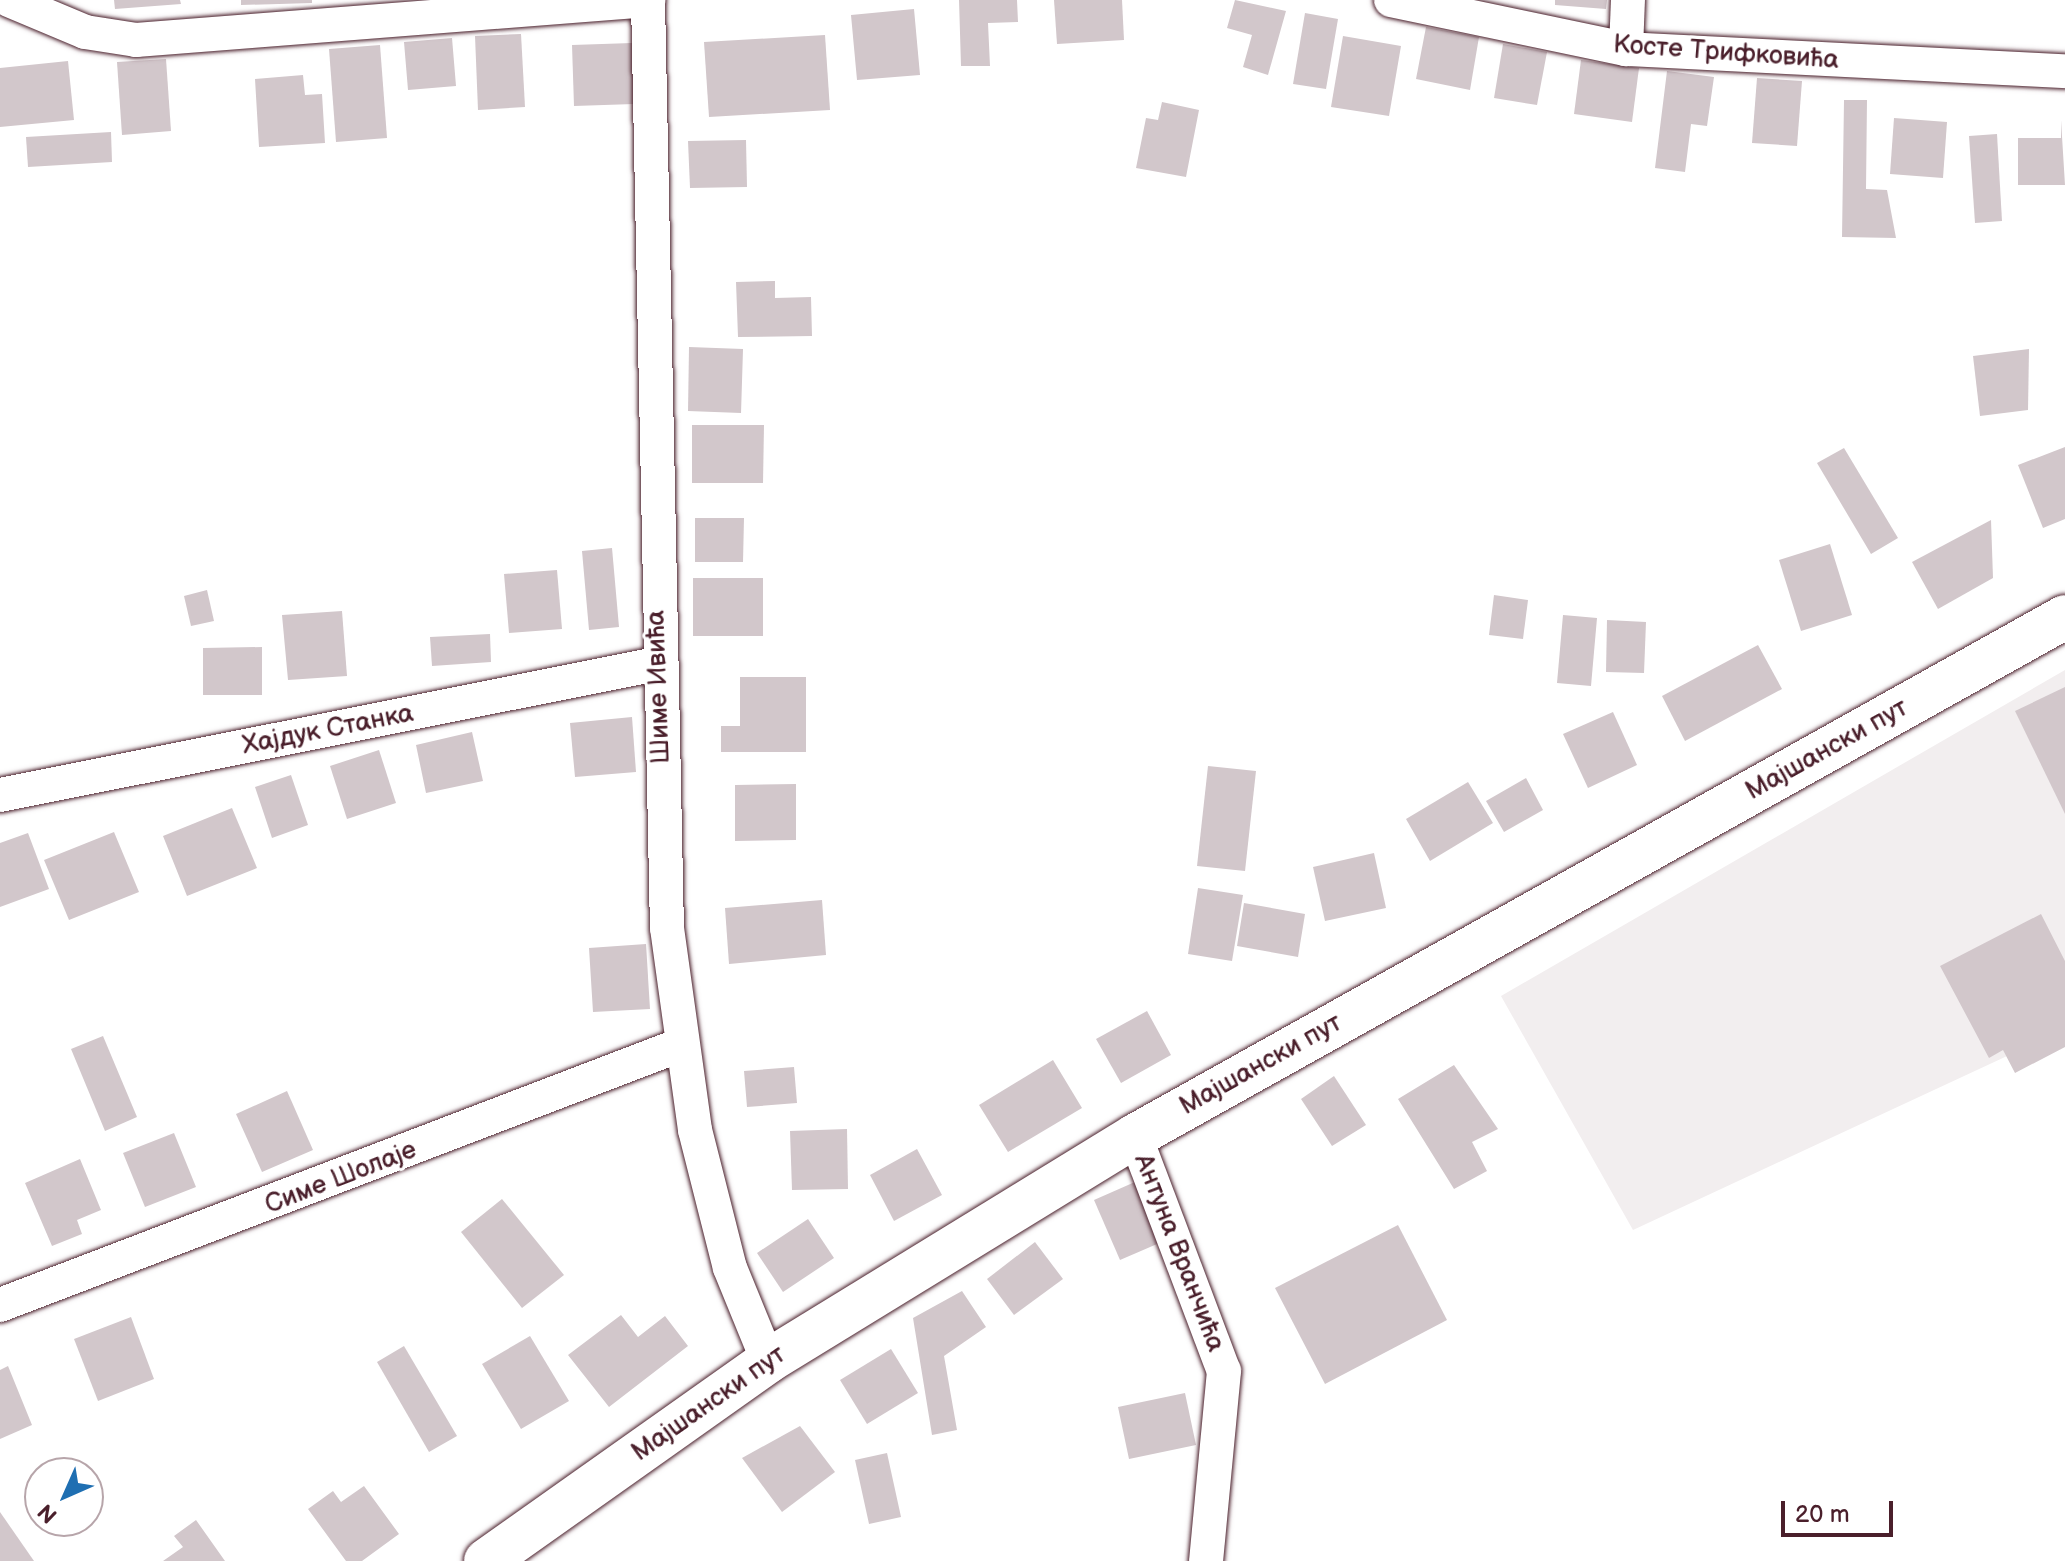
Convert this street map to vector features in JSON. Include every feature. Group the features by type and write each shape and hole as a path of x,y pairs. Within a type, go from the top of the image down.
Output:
{"street":[{"path":"9,0 85,32 136,40 648,0"},
{"name":"Шиме Ивића","path":"648,0 657,664 667,928 680,1045 730,1268 768,1361"},
{"name":"Косте Трифковића","path":"1391,0 1626,49 2065,71"},
{"path":"1626,49 1628,0"},
{"name":"Мајшански пут","path":"486,1561 768,1361 1135,1136 2065,617"},
{"name":"Хајдук Станка","path":"0,795 657,664"},
{"name":"Симе Шолаје","path":"0,1305 680,1045"},
{"name":"Антуна Вранчића","path":"1135,1136 1224,1371 1206,1561"}],"shaded area":[{"path":"2065,670 2065,1029 1633,1230 1501,996"}],"building":[{"path":"114,0 180,0 181,4 115,9"},
{"path":"241,0 312,0 312,3 241,5"},
{"path":"959,0 1017,0 1018,22 988,23 990,66 961,66"},
{"path":"1054,0 1122,0 1124,40 1057,44"},
{"path":"1235,0 1286,11 1268,75 1243,67 1252,35 1227,28"},
{"path":"1555,0 1607,0 1606,9 1555,5"},
{"path":"914,9 920,75 857,80 851,15"},
{"path":"1305,13 1338,19 1326,89 1293,84"},
{"path":"1426,27 1479,37 1470,90 1416,79"},
{"path":"521,34 525,107 478,110 475,36"},
{"path":"825,35 830,110 709,117 704,42"},
{"path":"1343,36 1401,46 1389,116 1331,107"},
{"path":"452,38 456,86 408,90 404,42"},
{"path":"632,43 634,104 574,106 572,45"},
{"path":"1503,44 1547,52 1537,105 1494,98"},
{"path":"380,45 387,138 336,142 329,49"},
{"path":"166,59 171,131 122,135 117,62"},
{"path":"1581,60 1639,68 1632,122 1574,114"},
{"path":"68,61 74,120 0,127 0,68"},
{"path":"1667,71 1714,77 1707,126 1691,124 1685,172 1655,168"},
{"path":"303,75 305,95 322,94 325,143 259,147 255,79"},
{"path":"1757,78 1802,81 1797,146 1752,143"},
{"path":"1844,100 1867,100 1866,189 1887,190 1896,238 1842,237"},
{"path":"1162,102 1199,110 1186,177 1136,168 1146,118 1158,120"},
{"path":"1894,118 1947,122 1943,178 1890,174"},
{"path":"2061,120 2065,185 2018,185 2018,138 2061,138"},
{"path":"111,132 112,162 28,167 26,137"},
{"path":"1997,134 2002,221 1975,223 1969,136"},
{"path":"746,140 747,187 690,188 688,141"},
{"path":"775,281 775,298 811,297 812,336 738,337 736,282"},
{"path":"689,347 743,349 741,413 688,411"},
{"path":"2029,349 2028,410 1980,416 1973,356"},
{"path":"692,425 764,425 763,483 692,483"},
{"path":"2065,447 2065,519 2043,528 2018,465"},
{"path":"1844,448 1898,538 1871,554 1817,463"},
{"path":"695,518 744,518 743,562 695,562"},
{"path":"1991,520 1993,578 1938,609 1912,562"},
{"path":"1830,544 1852,615 1801,631 1779,560"},
{"path":"612,548 619,627 589,630 582,551"},
{"path":"557,570 562,629 509,633 504,574"},
{"path":"693,578 763,578 763,636 693,636"},
{"path":"207,590 214,621 191,626 184,596"},
{"path":"1494,595 1528,600 1523,639 1489,635"},
{"path":"342,611 347,676 288,680 282,615"},
{"path":"1563,615 1597,618 1591,686 1557,683"},
{"path":"1607,620 1646,622 1644,673 1606,672"},
{"path":"490,634 491,662 432,666 430,637"},
{"path":"1758,645 1782,689 1685,741 1662,696"},
{"path":"262,647 262,695 203,695 203,648"},
{"path":"740,677 806,677 806,752 721,752 721,726 740,726"},
{"path":"2065,687 2065,814 2015,711"},
{"path":"1613,712 1637,765 1588,788 1563,734"},
{"path":"632,717 636,772 575,777 570,723"},
{"path":"472,732 483,781 426,793 416,745"},
{"path":"379,750 396,803 347,819 330,766"},
{"path":"1208,766 1256,771 1245,871 1197,866"},
{"path":"291,775 308,825 272,838 255,787"},
{"path":"1526,778 1543,810 1504,832 1486,801"},
{"path":"1468,782 1493,823 1430,861 1406,819"},
{"path":"796,784 796,840 735,841 735,785"},
{"path":"232,808 257,868 187,896 163,836"},
{"path":"114,832 139,892 69,920 44,860"},
{"path":"28,833 49,889 0,907 0,843"},
{"path":"1374,853 1386,908 1325,921 1313,867"},
{"path":"1198,888 1243,895 1232,961 1188,954"},
{"path":"822,900 826,955 729,964 725,908"},
{"path":"1244,903 1305,914 1298,957 1237,946"},
{"path":"2041,914 2065,961 2065,1047 2015,1073 2003,1050 1989,1058 1940,966"},
{"path":"646,944 650,1009 593,1012 589,948"},
{"path":"1147,1011 1171,1055 1121,1083 1096,1039"},
{"path":"103,1036 137,1117 105,1131 71,1049"},
{"path":"1053,1060 1082,1108 1008,1152 979,1105"},
{"path":"1454,1065 1498,1129 1472,1142 1487,1171 1454,1189 1398,1099"},
{"path":"794,1067 797,1103 747,1107 744,1071"},
{"path":"1334,1076 1366,1125 1332,1146 1301,1099"},
{"path":"287,1091 313,1150 262,1172 236,1114"},
{"path":"847,1129 848,1189 792,1190 790,1131"},
{"path":"174,1133 196,1187 145,1207 123,1153"},
{"path":"917,1149 942,1195 894,1221 870,1175"},
{"path":"80,1159 101,1210 77,1220 82,1234 52,1246 25,1183"},
{"path":"1144,1178 1171,1238 1120,1260 1094,1200"},
{"path":"502,1199 564,1275 522,1308 461,1232"},
{"path":"808,1219 834,1258 783,1292 757,1253"},
{"path":"1398,1225 1447,1320 1325,1384 1275,1288"},
{"path":"1035,1242 1063,1279 1014,1315 987,1279"},
{"path":"962,1291 986,1327 944,1356 957,1430 932,1435 913,1318"},
{"path":"621,1315 638,1337 665,1316 688,1346 609,1407 568,1355"},
{"path":"131,1317 154,1379 98,1401 74,1339"},
{"path":"530,1336 569,1401 521,1429 482,1364"},
{"path":"404,1346 457,1436 429,1452 377,1362"},
{"path":"891,1349 918,1393 867,1424 840,1380"},
{"path":"8,1366 32,1425 0,1439 0,1370"},
{"path":"1185,1393 1196,1445 1129,1459 1118,1407"},
{"path":"800,1426 835,1472 782,1512 742,1458"},
{"path":"887,1453 901,1517 869,1524 855,1460"},
{"path":"364,1486 399,1534 362,1561 346,1561 308,1509 333,1491 341,1502"},
{"path":"0,1512 34,1561 0,1561"},
{"path":"196,1520 225,1561 163,1561 183,1547 174,1536"}]}
